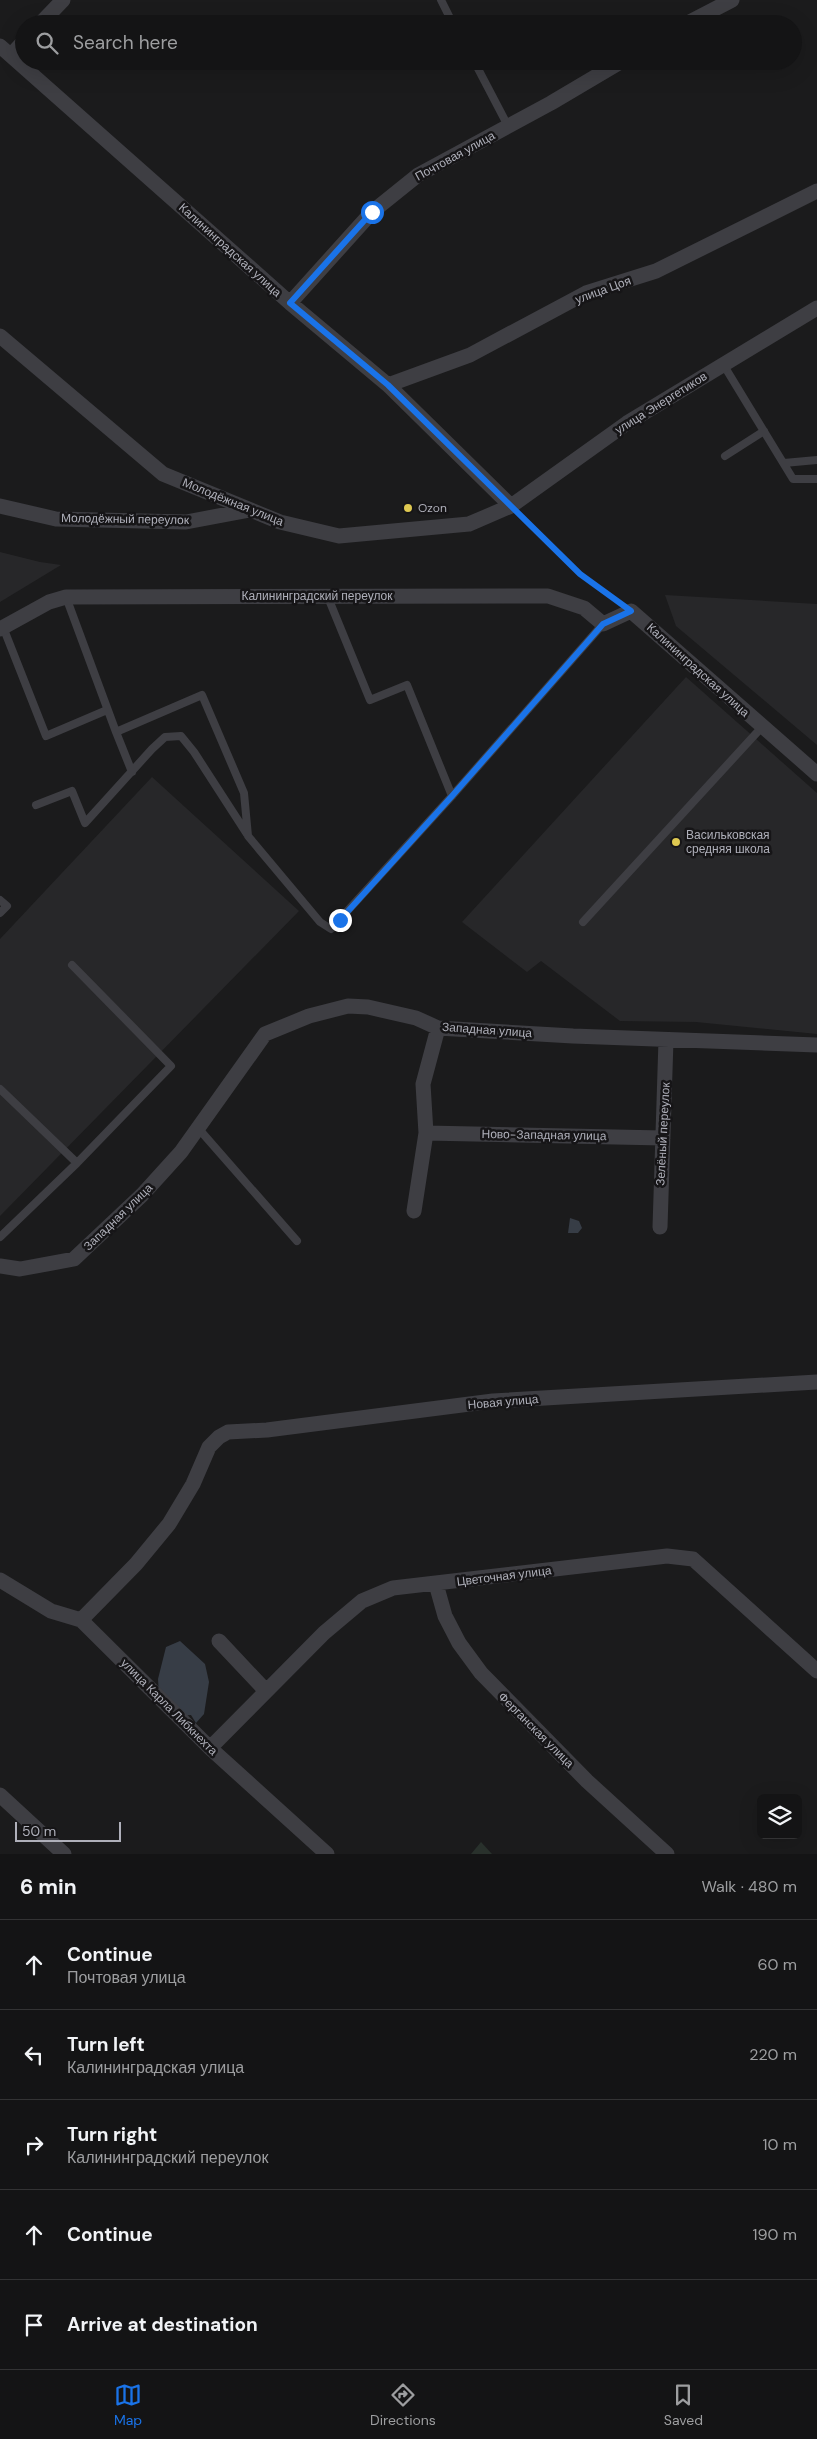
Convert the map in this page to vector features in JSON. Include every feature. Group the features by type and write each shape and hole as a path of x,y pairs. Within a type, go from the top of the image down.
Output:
{"street":[{"path":"48,15 62,0"},
{"path":"703,15 732,0"},
{"name":"Калининградская улица","path":"5,50 15,59"},
{"name":"Калининградская улица","path":"28,70 290,303 388,385 511,506"},
{"name":"Почтовая улица","path":"290,303 372,212 410,181 606,70"},
{"name":"улица Цоя","path":"388,385 470,355 586,293 656,271 817,191"},
{"name":"улица Энергетиков","path":"511,506 627,423 817,308"},
{"name":"Молодёжная улица","path":"0,336 163,474 280,522 339,536 469,524 511,506"},
{"name":"Молодёжный переулок","path":"0,506 56,519 186,522 250,510"},
{"name":"Калининградский переулок","path":"1,628 49,602 66,597 327,595 548,596 584,608 603,624"},
{"path":"603,624 631,611"},
{"name":"Калининградская улица","path":"631,611 817,774"},
{"name":"Западная улица","path":"0,1266 20,1269 74,1259 142,1195 181,1152 265,1034 289,1024 348,1006 416,1018 438,1028 817,1046"},
{"path":"414,1210 426,1133 423,1084 438,1028"},
{"name":"Зелёный переулок","path":"660,1228 666,1040"},
{"name":"Ново-Западная улица","path":"426,1133 663,1138"},
{"name":"Новая улица","path":"81,1620 136,1564 169,1524 194,1484 209,1447 219,1437 228,1432 267,1430 493,1401 817,1382"},
{"name":"Цветочная улица","path":"210,1748 324,1633 362,1601 392,1588 667,1556 693,1559 817,1671"},
{"name":"улица Карла Либкнехта","path":"0,1580 51,1611 81,1620 210,1748 327,1854"},
{"name":"Ферганская улица","path":"436,1584 445,1616 459,1643 482,1672 510,1704 587,1781 667,1854"},
{"path":"219,1641 266,1691"},
{"path":"0,1796 64,1854"}],"lane":[{"path":"441,0 449,15"},
{"path":"479,70 508,126"},
{"path":"723,364 793,479 817,479"},
{"path":"725,456 764,431"},
{"path":"784,463 817,460"},
{"path":"327,595 370,700 407,685 452,796"},
{"path":"66,597 107,710 132,772"},
{"path":"36,805 72,790 85,823 165,737 181,736 194,752 248,836 320,922 331,930 603,624"},
{"path":"1,628 46,736 107,710"},
{"path":"116,732 202,694 244,793 248,836"},
{"path":"583,922 762,727"},
{"path":"0,900 7,906 0,913"},
{"path":"0,1237 77,1163 172,1066 72,965"},
{"path":"0,1089 77,1163"},
{"path":"198,1128 297,1241"}],"path":[{"path":"511,506 580,574 631,611"}],"shaded area":[{"path":"0,552 40,562 61,565 0,602"},
{"path":"665,595 817,604 817,745 676,626"},
{"name":"Васильковская средняя школа","path":"686,677 817,793 817,1034 696,1022 620,1021 541,961 527,972 462,922"},
{"path":"152,777 299,911 0,1216 0,939"},
{"path":"570,1218 579,1221 582,1228 578,1233 568,1233"},
{"path":"180,1641 205,1664 209,1682 204,1714 196,1723 191,1715 180,1716 159,1695 158,1679 166,1647"},
{"path":"481,1842 492,1854 471,1854"}],"place":[{"name":"Ozon","path":"408,508"},
{"name":"Васильковская средняя школа","path":"676,842"}],"route":[{"path":"340,920 603,624 631,611 580,574 388,385 290,303 372,212"}]}
